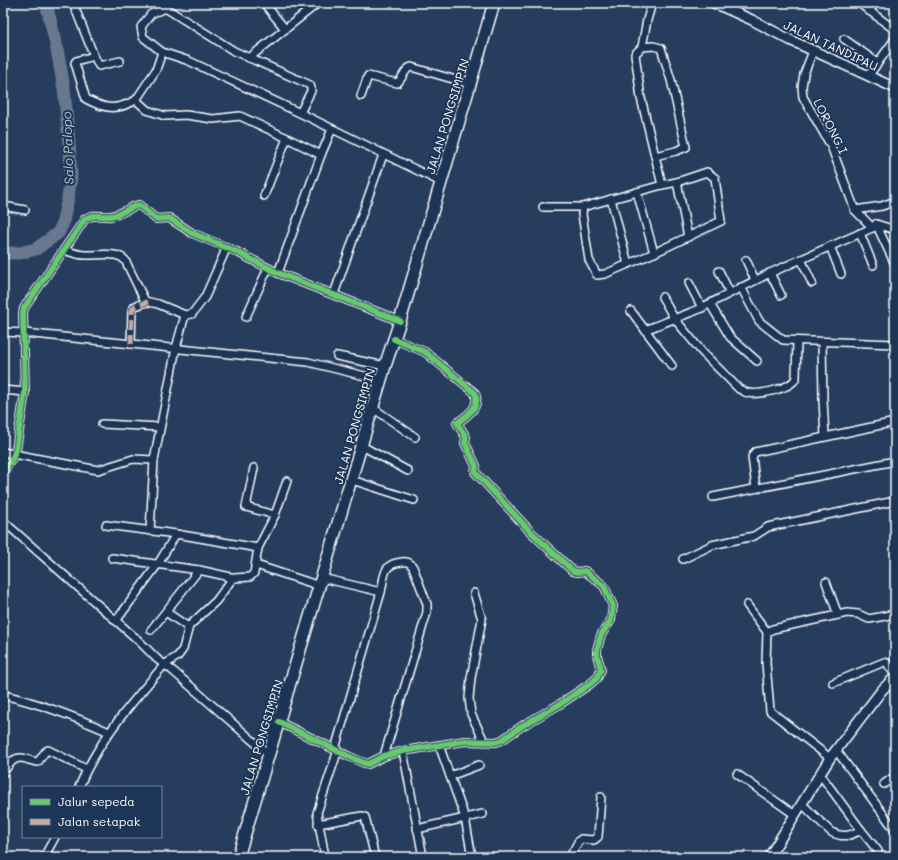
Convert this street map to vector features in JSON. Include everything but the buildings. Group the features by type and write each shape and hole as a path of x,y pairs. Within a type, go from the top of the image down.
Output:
{"main road":[{"name":"JALAN PONGSIMPIN","path":"238,857 385,366 400,321 494,3"}],"street":[{"path":"73,3 99,66 120,61"},
{"path":"264,3 285,29"},
{"path":"249,58 318,3"},
{"path":"652,3 642,47 635,54 641,98 662,185"},
{"name":"JALAN TANDIPAU","path":"714,3 752,20 813,51 895,88"},
{"path":"859,3 895,30"},
{"path":"870,11 875,3"},
{"path":"300,113 311,91 310,85 224,46 185,19 166,9 151,14 143,23 141,28 143,37 162,52 189,61 441,182"},
{"path":"844,39 878,63"},
{"path":"869,75 895,39"},
{"path":"642,47 653,46 661,48 671,80 686,147 655,156"},
{"name":"LORONG I","path":"813,51 804,74 802,93 831,146 855,210"},
{"path":"94,56 76,61 75,63 86,98 108,108 128,105 136,100 156,70 162,52"},
{"path":"360,96 368,76 397,83 408,68 411,67 470,84"},
{"path":"136,100 147,110 165,116 186,115 209,118 240,116 321,155"},
{"path":"278,273 332,129"},
{"path":"264,196 287,138"},
{"path":"334,294 383,155"},
{"path":"542,207 583,207 677,182 707,172 715,178 721,221 654,253 605,274 597,275 589,260 582,214 583,207"},
{"path":"677,182 688,237"},
{"path":"637,192 654,253"},
{"path":"611,200 628,264"},
{"path":"855,210 882,206 895,201"},
{"path":"3,472 14,455 25,392 23,314 25,304 85,219 88,217 111,216 139,205 156,219 168,218 192,233 227,247 278,273 400,321"},
{"path":"3,206 25,210"},
{"path":"855,210 874,226 895,264"},
{"path":"645,330 702,308 755,280 874,226 895,230"},
{"path":"860,233 873,265"},
{"path":"830,246 841,274"},
{"path":"64,250 85,255 115,255 124,258 144,300 185,315 192,314 202,301 227,247"},
{"path":"801,259 812,283"},
{"path":"746,260 755,280"},
{"path":"246,316 268,268"},
{"path":"719,271 730,293"},
{"path":"770,273 781,295"},
{"path":"689,283 702,308"},
{"path":"741,287 759,321 781,340 895,344"},
{"path":"662,297 674,318 710,361 739,389 749,393 784,388 794,382 796,377 797,341"},
{"path":"131,344 132,310 135,306 148,302"},
{"path":"710,304 730,337 756,361"},
{"path":"631,310 672,366"},
{"path":"150,531 154,460 176,348 185,315"},
{"path":"3,332 315,363 381,380"},
{"path":"279,722 365,764 384,756 403,751 465,741 496,742 502,740 522,726 574,695 597,678 601,669 597,650 601,635 611,620 613,606 603,585 585,571 573,571 549,549 476,472 476,466 465,443 466,437 456,423 467,416 476,406 477,400 475,393 425,352 394,339"},
{"path":"822,342 822,400 825,436"},
{"path":"337,356 385,366"},
{"path":"3,390 25,392"},
{"path":"373,408 416,437"},
{"path":"756,488 752,457 755,452 895,422"},
{"path":"102,424 160,427"},
{"path":"362,446 408,471"},
{"path":"3,452 98,470 133,459 154,460"},
{"path":"713,497 895,461"},
{"path":"254,468 246,507 275,515"},
{"path":"352,480 414,500"},
{"path":"112,558 199,570 233,578 250,577 254,573 258,548 275,515 287,481"},
{"path":"683,559 712,545 754,536 768,527 895,501"},
{"path":"3,521 164,665 173,671 268,754"},
{"path":"106,526 176,534 258,548"},
{"path":"116,621 158,564 176,534"},
{"path":"325,857 318,824 318,806 336,750 386,571 388,566 394,562 408,562 413,566 428,608 384,756"},
{"path":"256,565 321,582 381,592"},
{"path":"151,630 199,570"},
{"path":"79,786 86,769 109,732 135,698 164,665 178,656 181,652 188,627 198,616 211,607 233,578"},
{"path":"826,582 838,615"},
{"path":"474,593 482,620 471,678 469,698 471,714 484,741"},
{"path":"747,605 767,632 766,663 770,711 830,758"},
{"path":"166,612 188,627"},
{"path":"767,632 773,629 838,615 855,613 869,619 895,614"},
{"path":"833,683 884,662 888,663 893,678 895,692"},
{"path":"769,857 830,758 882,690 893,678"},
{"path":"3,695 74,717 109,732"},
{"path":"439,745 465,818 472,857"},
{"path":"3,773 9,764 16,758 23,758 38,762 48,750 86,769"},
{"path":"836,750 895,830"},
{"path":"403,751 423,857"},
{"path":"450,776 479,765"},
{"path":"737,774 795,815"},
{"path":"820,774 878,851"},
{"path":"884,784 895,776"},
{"path":"570,857 581,839 587,838 594,840 598,837 601,797"},
{"path":"802,804 836,835 847,836 861,830"},
{"path":"417,829 483,814"},
{"path":"318,824 362,816 365,817 375,857"},
{"path":"44,857 54,838"}],"waterway":[{"name":"Salo Palopo","path":"3,253 20,253 36,249 58,233 62,225 68,198 71,176 64,88 56,44 46,3"}],"marked path":[{"path":"131,344 132,310 135,306 148,302"}],"cycle path":[{"path":"3,472 16,450 25,392 24,308 85,219 88,217 115,215 139,205 156,219 169,218 192,233 235,251 278,273 400,321"},
{"path":"279,722 348,756 368,764 384,756 403,751 465,741 496,742 502,740 590,684 597,678 601,670 597,650 601,635 611,620 613,606 604,586 585,571 573,571 529,530 475,472 476,466 465,443 466,437 457,423 472,411 476,403 475,393 425,352 394,339"}]}
